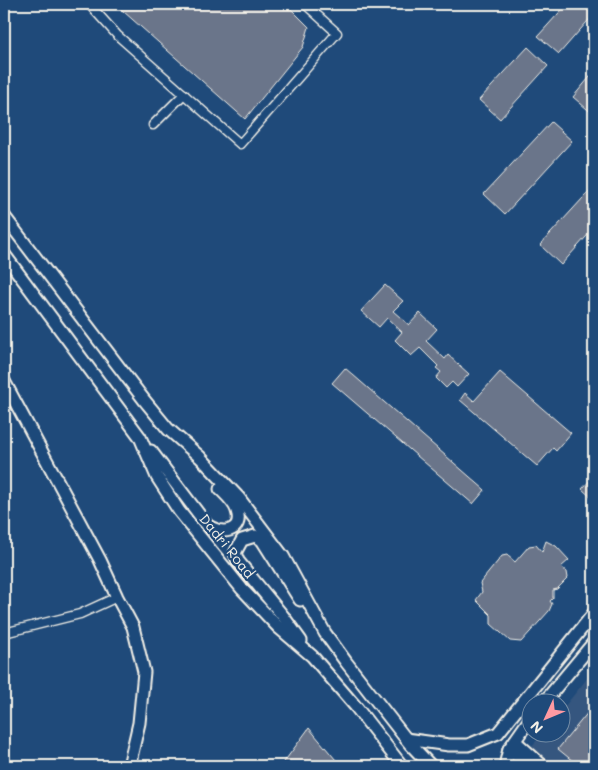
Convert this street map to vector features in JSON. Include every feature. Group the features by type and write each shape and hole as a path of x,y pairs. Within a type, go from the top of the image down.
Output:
{"main road":[{"name":"Dadri Road","path":"4,216 145,401 237,510 238,519 234,528 225,532 214,530 207,525 4,254"},
{"path":"4,381 134,627 144,672 139,723 129,766"},
{"name":"Dadri Road","path":"168,429 200,457 239,498 283,556 325,633"},
{"name":"Dadri Road","path":"140,437 157,477 179,511 254,601 278,627 312,656"},
{"name":"Dadri Road","path":"402,766 356,707 312,656 283,616 238,561 235,552 242,540 255,536 262,540 295,593 346,662 406,739 431,766"},
{"path":"406,739 449,745 468,745 498,733 594,613"},
{"path":"553,692 594,642"},
{"path":"537,685 542,692"},
{"path":"505,766 512,745 520,733"},
{"path":"512,745 528,766"},
{"path":"512,745 543,766"}],"street":[{"path":"89,4 117,35 240,144 337,33 305,4"},
{"path":"153,125 184,94"},
{"path":"4,633 80,614 117,598"}],"shaded area":[{"path":"594,670 594,766 521,766 520,760 535,742 570,742 570,700"}],"building":[{"path":"115,4 286,4 309,27 303,47 245,119"},
{"path":"567,4 594,4 594,14 559,54 538,36"},
{"path":"528,47 548,66 500,119 479,100"},
{"path":"594,72 594,115 573,97"},
{"path":"551,122 572,141 505,214 484,194"},
{"path":"594,186 594,228 561,265 540,245"},
{"path":"385,285 403,301 393,311 409,325 420,313 437,329 426,341 445,359 448,355 469,374 457,387 452,382 446,388 436,378 441,372 436,368 438,366 420,348 411,356 395,340 402,332 387,318 379,327 361,311"},
{"path":"345,368 485,490 473,504 332,383"},
{"path":"500,372 571,433 556,451 553,448 537,466 460,400 465,393 474,401"},
{"path":"594,476 594,500 582,489"},
{"path":"546,541 556,546 569,560 561,567 567,572 568,578 557,589 553,590 553,598 550,601 552,604 549,611 521,642 510,641 491,624 491,615 476,600 482,592 480,583 502,556 507,555 515,562 529,546 536,545 542,552"},
{"path":"594,705 594,766 579,766 558,749 564,742 570,742 570,734"},
{"path":"309,728 341,766 281,766"}]}
